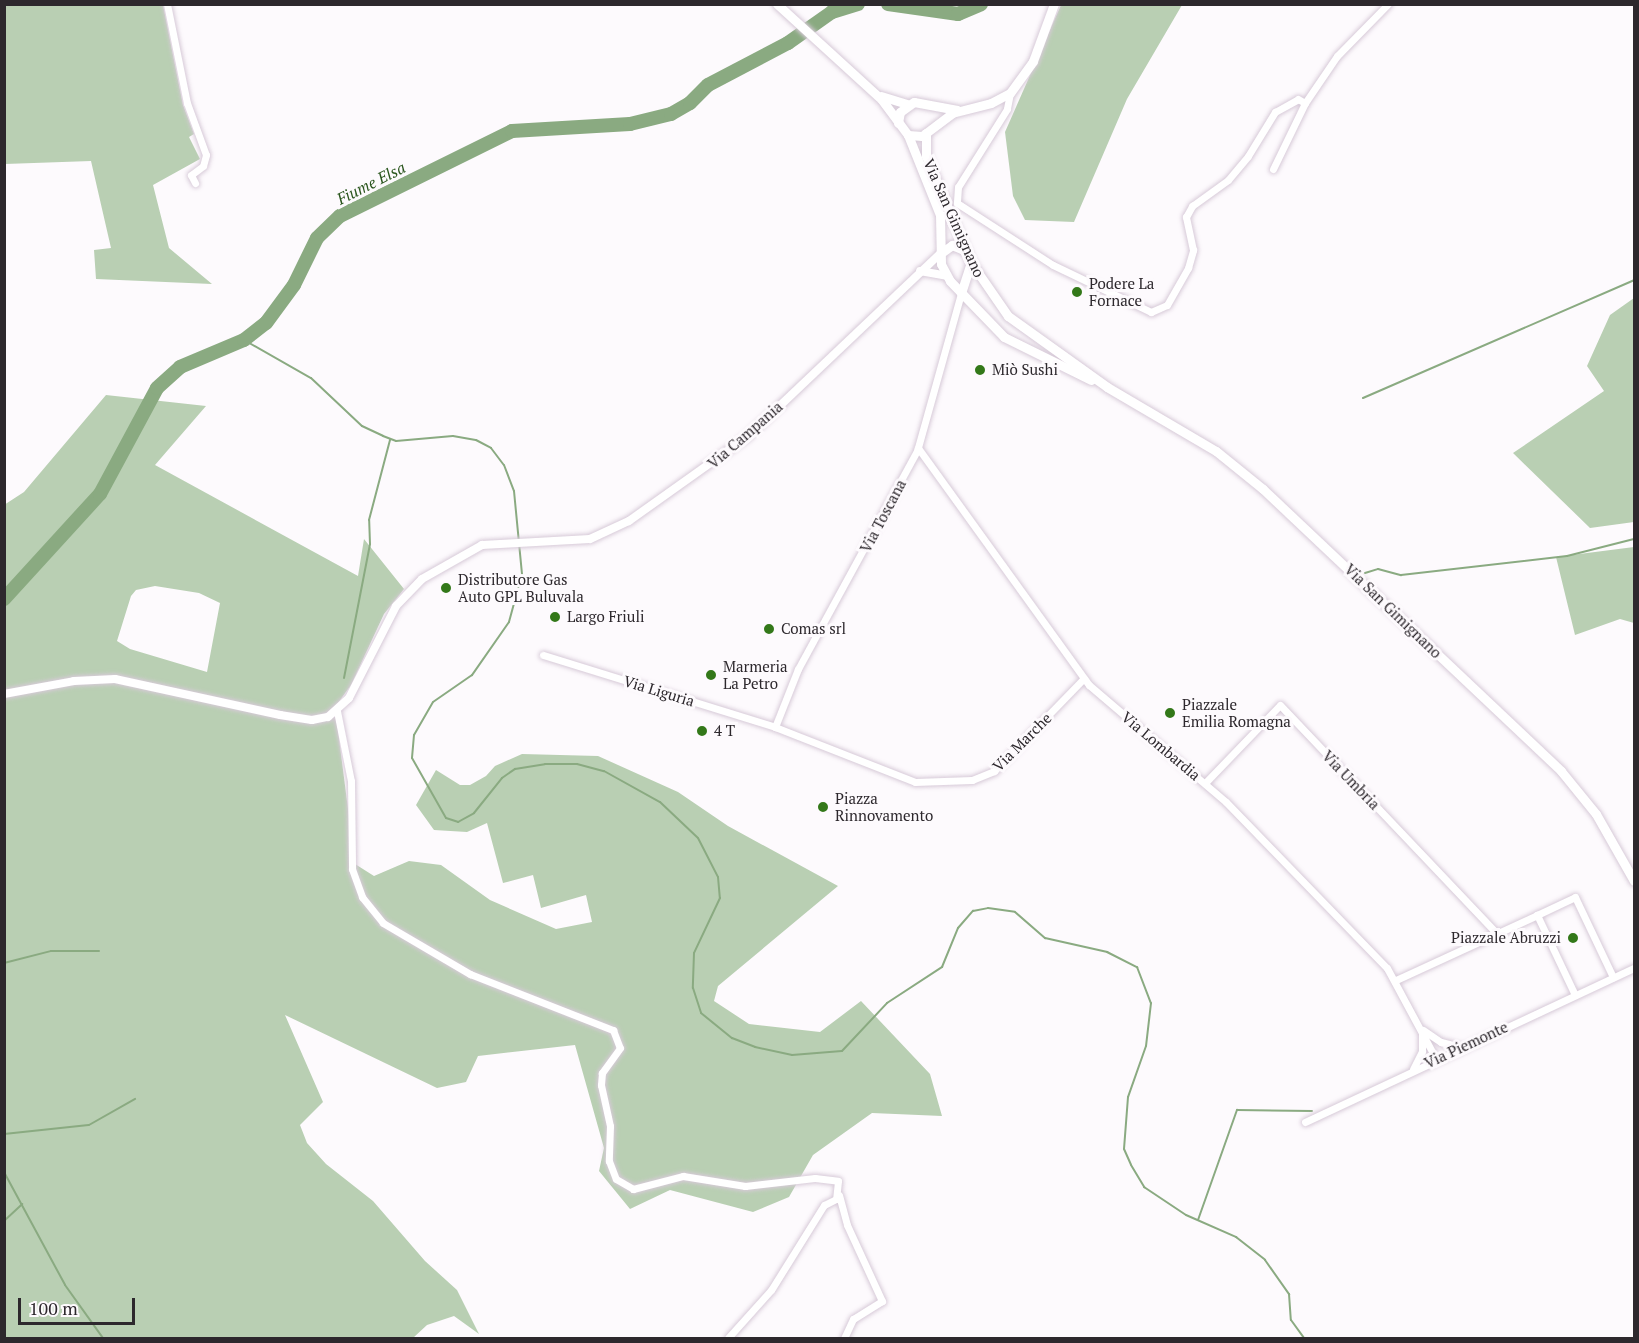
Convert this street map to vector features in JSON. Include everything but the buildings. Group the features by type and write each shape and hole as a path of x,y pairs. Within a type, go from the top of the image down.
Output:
{"main road":[{"path":"777,4 873,92 908,104 919,103 928,108 959,110 991,103 1010,93 1034,61 1054,4"},
{"name":"Via San Gimignano","path":"873,92 908,135 940,215 941,253 946,276 1008,339 1107,387"},
{"path":"898,123 900,112 908,104"},
{"name":"Via San Gimignano","path":"928,108 929,130 926,156 971,263 1010,318 1107,387 1225,458 1320,542 1568,779 1594,811 1635,881"},
{"path":"908,135 929,130 959,110"},
{"path":"941,253 952,245 966,251"},
{"path":"961,293 971,263"}],"street":[{"path":"166,4 187,104 206,154 203,166 191,175 195,183"},
{"path":"1273,169 1305,103 1337,56 1388,4"},
{"path":"1010,93 1009,105 960,183 955,198 962,208 1053,265 1151,312 1167,304 1188,268 1192,250 1186,217 1192,206 1228,180 1248,156 1275,112 1298,99 1305,103"},
{"name":"Via Campania","path":"337,711 353,690 388,617 409,591 459,555 498,543 601,536 695,477 748,436 941,253"},
{"path":"920,271 946,276"},
{"name":"Via Toscana","path":"775,727 798,669 918,448 961,293"},
{"name":"Via Lombardia","path":"918,448 1084,678 1205,783 1396,980 1436,1059"},
{"name":"Via Liguria","path":"543,655 775,727"},
{"name":"Via Marche","path":"775,727 911,782 965,781 990,774 1084,678"},
{"path":"4,694 74,681 115,679 304,719 325,718 337,711 351,785 351,869 362,897 384,923 470,974 613,1030 620,1048 602,1073 601,1085 610,1126 609,1161 616,1179 633,1189 683,1176 745,1186 832,1178 838,1181 839,1195 847,1225 882,1300 853,1319 844,1338"},
{"name":"Via Umbria","path":"1205,783 1280,705 1497,934"},
{"path":"1396,980 1575,897 1613,977"},
{"path":"1537,915 1575,995"},
{"name":"Via Piemonte","path":"1305,1122 1632,968"},
{"path":"1421,1028 1441,1042 1463,1047"},
{"path":"1412,1071 1422,1051 1421,1028"},
{"path":"728,1338 771,1290 824,1205 839,1195"}],"green space":[{"path":"4,5 163,5 183,105 194,134 189,137 200,159 153,185 169,248 212,284 96,279 94,250 111,248 91,161 5,164"},
{"path":"1061,5 1182,5 1127,99 1074,222 1025,220 1013,196 1005,132"},
{"path":"1634,298 1634,522 1590,528 1513,453 1604,391 1587,366 1610,315"},
{"path":"106,395 206,406 155,465 358,576 364,539 404,589 384,614 351,685 335,707 355,864 374,876 409,861 441,865 490,900 556,929 592,922 586,895 541,908 533,875 503,883 487,823 467,832 434,830 416,805 436,770 460,785 470,785 486,776 495,766 522,754 598,756 678,792 728,826 838,886 718,986 714,1001 749,1024 820,1032 861,1001 930,1074 942,1116 872,1113 813,1155 789,1197 753,1212 670,1190 630,1209 599,1171 604,1148 575,1045 478,1056 466,1082 437,1088 285,1015 323,1102 300,1125 307,1143 326,1164 373,1201 425,1261 457,1290 479,1334 454,1316 427,1325 413,1338 5,1338 4,505 24,492","holes":["155,586 199,593 220,603 207,672 130,649 117,641 131,596 136,590"]},
{"path":"1634,547 1634,623 1620,619 1575,635 1556,557"}],"waterway":[{"name":"Fiume Elsa","path":"4,599 100,494 157,388 180,367 244,340 266,323 294,285 317,238 340,216 512,131 630,124 671,114 690,103 708,85 788,43 832,12 858,4"},
{"name":"Fiume Elsa","path":"888,4 958,14 981,4"},
{"path":"1363,398 1634,280"},
{"path":"244,340 311,378 362,426 396,441 453,436 476,440 491,448 504,465 514,491 522,574 509,622 472,675 433,702 414,735 412,758 446,818 458,822 474,813 502,778 515,769 545,764 577,764 604,771 660,802 698,838 718,877 720,898 694,953 693,988 701,1013 732,1038 755,1047 792,1055 842,1051 887,1003 942,967 958,928 973,911 988,908 1015,912 1045,938 1107,952 1137,967 1151,1003 1146,1046 1128,1097 1124,1149 1131,1165 1144,1187 1186,1215 1236,1237 1265,1260 1289,1294 1291,1320 1304,1338"},
{"path":"344,678 370,544 369,520 390,440"},
{"path":"1365,573 1378,569 1401,575 1567,556 1634,539"},
{"path":"4,963 51,951 99,951"},
{"path":"4,1134 89,1125 135,1099"},
{"path":"1198,1220 1237,1110 1312,1111"},
{"path":"4,1172 65,1285 103,1338"},
{"path":"4,1221 22,1204"}],"place":[{"name":"Podere La Fornace","path":"1077,292"},
{"name":"Miò Sushi","path":"980,370"},
{"name":"Distributore Gas Auto GPL Buluvala","path":"446,588"},
{"name":"Largo Friuli","path":"555,617"},
{"name":"Comas srl","path":"769,629"},
{"name":"Marmeria La Petro","path":"711,675"},
{"name":"Piazzale Emilia Romagna","path":"1170,713"},
{"name":"4 T","path":"702,731"},
{"name":"Piazza Rinnovamento","path":"823,807"},
{"name":"Piazzale Abruzzi","path":"1573,938"}]}
